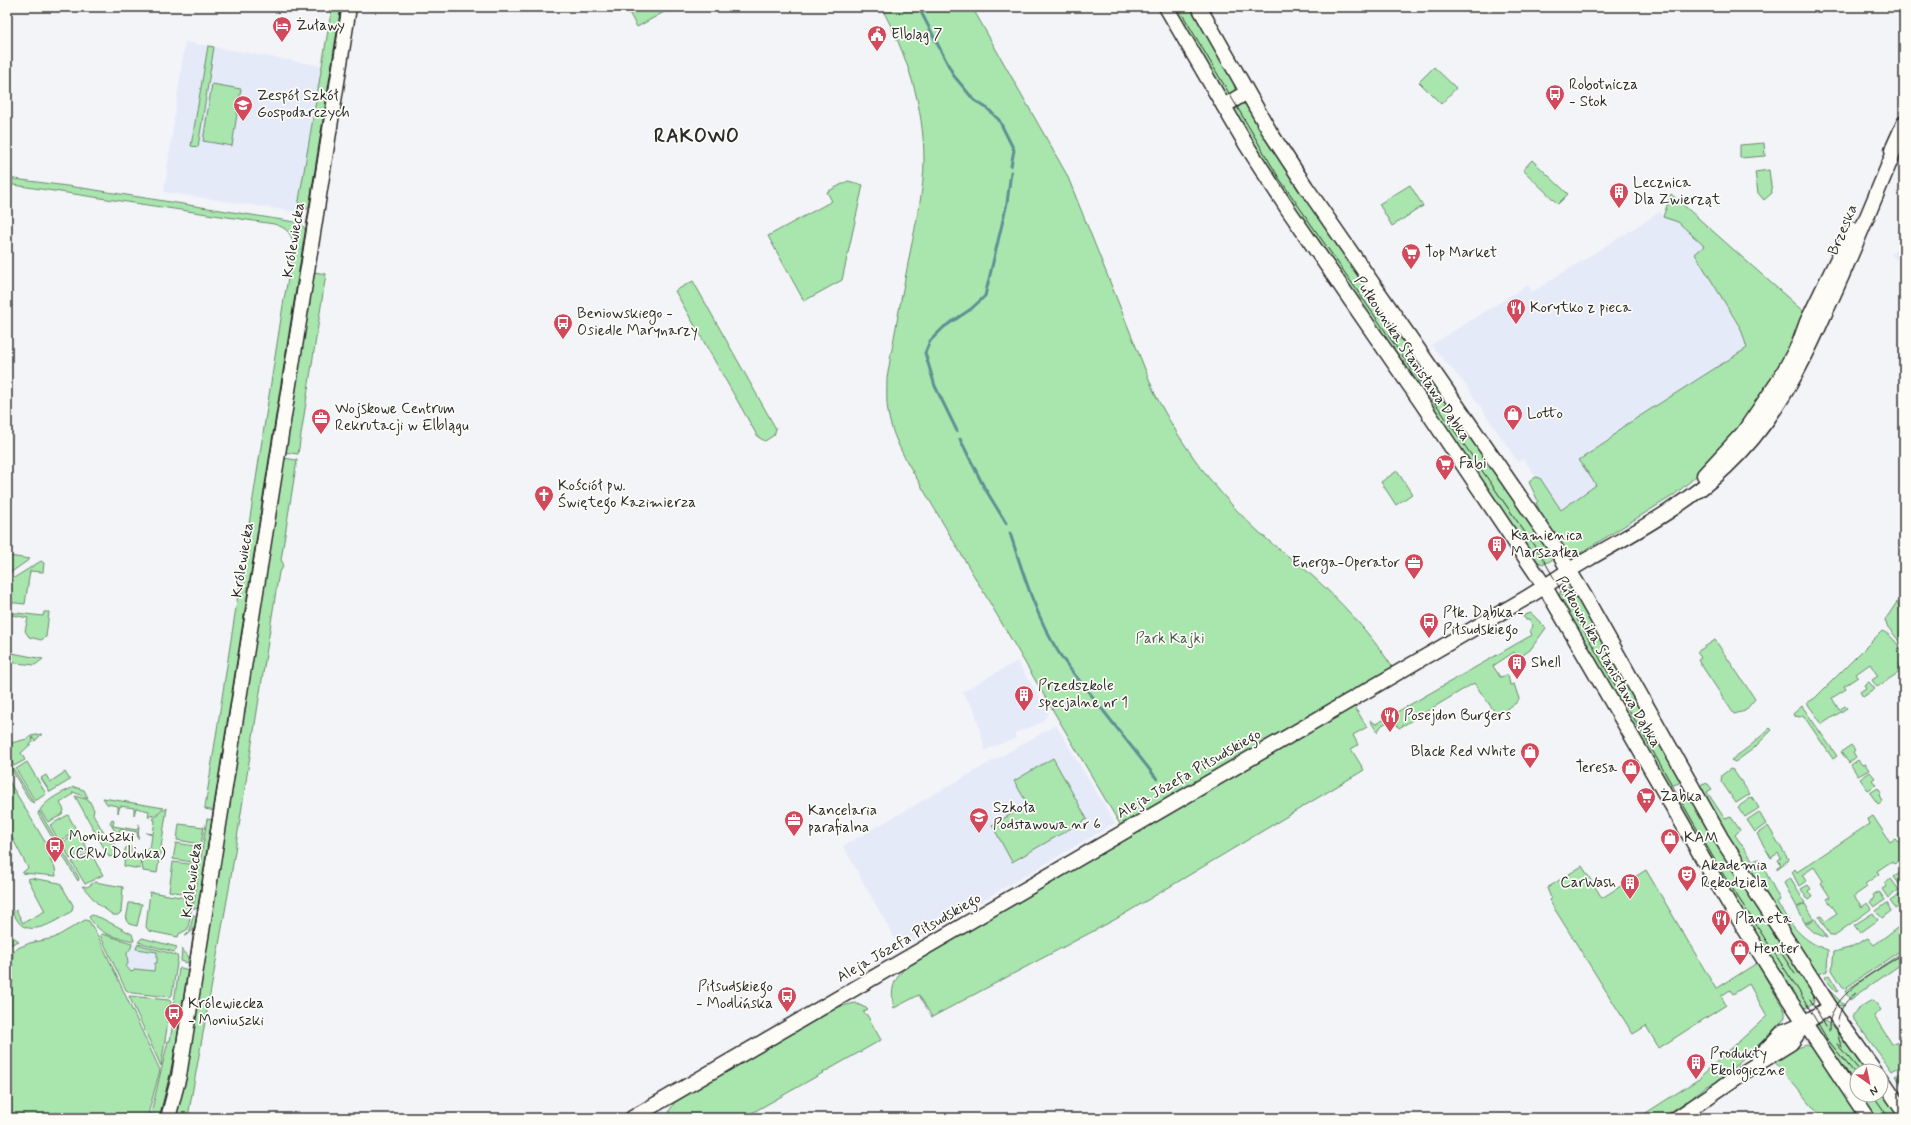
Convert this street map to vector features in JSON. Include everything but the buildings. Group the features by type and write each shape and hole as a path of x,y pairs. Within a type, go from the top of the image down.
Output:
{"street":[{"name":"Królewiecka","path":"168,1118 180,1068 349,7"},
{"name":"Pułkownika Stanisława Dąbka","path":"1166,7 1286,208 1417,396 1544,587 1728,902 1788,998 1806,1022 1868,1118"},
{"name":"Pułkownika Stanisława Dąbka","path":"1199,7 1270,132 1306,187 1569,571 1721,838 1830,1007 1869,1063"},
{"path":"1224,106 1247,92"},
{"name":"Brzeska","path":"1812,326 1904,123"},
{"name":"Aleja Józefa Piłsudskiego","path":"632,1118 1544,587 1658,517 1720,459 1743,433 1785,371 1799,344 1812,326"},
{"path":"1677,1118 1746,1071 1792,1043 1806,1022 1830,1007"},
{"path":"1889,1090 1904,1112"}],"shaded area":[{"name":"Zespół Szkół Gospodarczych","path":"185,42 322,66 297,212 164,192"},
{"path":"1660,212 1663,217 1678,222 1704,246 1699,251 1730,313 1741,329 1747,348 1621,428 1608,441 1580,460 1596,485 1561,510 1540,478 1536,477 1523,459 1518,462 1465,384 1431,345 1528,285 1532,292"},
{"path":"1904,245 1904,268 1891,254"},
{"path":"1017,661 1049,713 1041,723 1015,733 1016,738 985,750 974,709 962,692"},
{"name":"Szkoła Podstawowa nr 6","path":"1056,725 1115,823 908,944 899,942 895,939 843,846"},
{"path":"125,942 160,950 157,979 126,973"}],"green space":[{"path":"332,7 344,7 311,204 307,209 297,212"},
{"path":"626,7 664,7 666,11 637,27"},
{"name":"Park Kajki","path":"881,7 972,7 1067,175 1155,394 1176,432 1215,486 1230,503 1267,539 1308,572 1332,594 1354,617 1393,668 1121,826 911,469 895,436 891,424 887,404 887,378 923,183 924,160 921,120 912,81 899,43"},
{"path":"1172,7 1191,7 1233,79 1235,90 1227,95 1223,93"},
{"path":"208,46 214,47 198,147 191,146"},
{"path":"1434,67 1456,88 1441,104 1419,82"},
{"path":"212,84 241,89 232,146 203,141"},
{"path":"1243,104 1249,106 1553,554 1552,560 1544,564 1538,562 1434,413 1435,406 1387,339 1367,315 1275,181 1234,110"},
{"path":"1764,143 1765,156 1740,158 1740,145"},
{"path":"1532,160 1568,194 1558,204 1523,170"},
{"path":"1769,170 1772,193 1764,200 1758,193 1755,172"},
{"path":"7,178 89,189 295,222 303,226 306,231 215,811 205,809 205,807 284,299 294,249 291,236 286,230 274,224 7,184"},
{"path":"848,181 863,185 842,280 804,301 768,236 832,201 827,192"},
{"path":"1410,185 1423,206 1392,226 1379,204"},
{"path":"1671,194 1805,313 1798,325 1799,331 1781,372 1713,462 1674,495 1579,554 1569,555 1561,548 1549,530 1536,503 1538,501 1529,482 1536,477 1540,478 1561,510 1596,485 1579,460 1608,441 1621,428 1747,348 1741,329 1695,254 1704,246 1678,222 1663,217"},
{"path":"314,272 326,274 298,454 284,452"},
{"path":"693,281 776,429 774,435 765,441 758,437 675,291"},
{"path":"283,458 297,460 281,560 283,563 282,569 279,572 229,889 189,1111 187,1118 175,1118"},
{"path":"1397,471 1412,494 1396,505 1381,482"},
{"path":"9,556 30,559 7,575"},
{"path":"41,561 44,563 43,572 30,571 25,604 7,602 9,581"},
{"path":"1568,588 1573,589 1680,778 1679,783 1668,787 1559,600 1560,592"},
{"path":"1897,602 1904,616 1904,647 1887,626 1885,620"},
{"path":"7,612 43,616 44,612 49,612 46,637 41,640 29,637 25,631 28,618 7,614"},
{"path":"1531,613 1546,628 1530,650 1520,657 1514,652 1493,666 1500,677 1508,675 1510,685 1514,684 1519,699 1516,703 1497,715 1474,683 1399,728 1393,719 1382,725 1377,732 1370,720 1376,724 1532,635 1530,631 1533,626 1529,619 1522,616"},
{"path":"1882,631 1890,636 1900,648 1904,662 1899,665 1904,669 1877,687 1872,680 1878,676 1870,664 1856,674 1858,677 1844,686 1846,689 1832,698 1839,710 1845,706 1847,708 1822,724 1807,703 1815,698"},
{"path":"1715,640 1755,699 1745,711 1734,714 1698,660 1701,658 1697,652"},
{"path":"7,652 43,659 35,665 7,662"},
{"path":"1869,682 1875,689 1863,697 1860,692 1866,688 1864,685"},
{"path":"1354,706 1367,727 1353,735 1358,745 1351,749 1364,770 1116,919 932,1017 919,995 894,1008 892,996 895,981 906,967"},
{"path":"1802,706 1837,756 1833,759 1803,715 1800,717 1794,716 1793,714"},
{"path":"1770,728 1772,730 1753,749 1735,762 1731,760 1750,746"},
{"path":"42,734 35,741 32,737 33,742 21,753 25,760 14,766 7,753 7,744"},
{"path":"1851,745 1855,750 1853,752 1856,757 1849,763 1841,752"},
{"path":"7,758 34,803 30,801 7,762"},
{"path":"1053,758 1087,819 1012,862 992,825 1028,805 1014,781"},
{"path":"1858,760 1862,765 1865,764 1869,770 1858,776 1851,765"},
{"path":"27,762 46,794 35,801 16,769"},
{"path":"1730,769 1733,770 1750,794 1736,803 1721,781 1722,775"},
{"path":"65,772 70,780 50,792 41,778 46,775 50,782"},
{"path":"1870,772 1875,778 1872,780 1876,785 1868,790 1860,779"},
{"path":"7,778 54,857 50,860 55,868 56,876 22,873 28,868 7,828"},
{"path":"1703,783 1708,784 1712,789 1707,792 1725,819 1731,817 1740,830 1735,835 1753,861 1759,859 1780,900 1777,902 1792,925 1798,932 1811,942 1828,950 1827,971 1816,975 1746,868 1700,787"},
{"path":"74,787 84,790 88,798 73,792 72,795 60,803 64,810 62,815 48,822 40,810 51,799"},
{"path":"1878,788 1881,793 1879,795 1882,801 1878,804 1870,793"},
{"path":"75,796 89,800 94,810 93,814 109,842 114,844 118,851 113,856 109,857"},
{"path":"1690,797 1813,993 1814,1002 1806,1008 1802,1007 1732,899 1678,804 1679,801"},
{"path":"1752,797 1759,808 1745,817 1738,807"},
{"path":"103,798 164,808 154,816 150,815 150,817 148,817 149,811 136,808 134,815 134,808 120,806 118,813 118,806 107,804"},
{"path":"167,808 157,873 143,871 141,855 143,848 150,849 152,835 146,833 153,834 155,820 152,819"},
{"path":"39,811 79,878 78,881 38,814"},
{"path":"1759,812 1766,824 1755,832 1747,820"},
{"path":"68,815 77,831 59,841 50,825"},
{"path":"1873,816 1890,842 1895,839 1898,842 1904,838 1904,857 1894,864 1892,861 1877,871 1879,874 1865,884 1867,887 1854,896 1862,907 1867,903 1871,909 1835,935 1830,935 1819,917 1821,916 1825,921 1837,913 1827,899 1830,897 1821,883 1823,881 1814,867 1802,875 1806,881 1799,886 1792,872 1795,869 1797,872 1869,824 1867,819"},
{"path":"112,819 114,820 113,826 137,830 139,824 138,839 137,832 120,829 118,836 110,823"},
{"path":"207,819 213,820 199,909 193,908"},
{"path":"179,824 204,827 201,844 177,840"},
{"path":"1768,826 1788,859 1777,869 1777,867 1781,865 1778,860 1781,858 1778,853 1771,858 1757,834"},
{"path":"78,833 88,850 70,859 62,843"},
{"path":"176,843 201,847 198,863 173,859"},
{"path":"129,845 131,847 131,853 141,855 140,869 124,866 125,849"},
{"path":"90,852 103,875 85,884 72,862"},
{"path":"173,862 198,865 193,895 169,891"},
{"path":"1582,866 1602,898 1646,870 1716,989 1757,963 1785,1011 1785,1017 1780,1025 1715,1084 1709,1084 1694,1096 1694,1102 1687,1106 1687,1101 1661,1118 1638,1118 1702,1077 1701,1076 1767,1016 1749,984 1733,994 1730,990 1721,996 1726,1005 1659,1048 1646,1026 1633,1034 1549,900 1551,898 1547,888"},
{"path":"1900,873 1901,876 1904,874 1904,887 1902,888 1894,877"},
{"path":"31,878 60,883 73,905 72,911 50,924 37,928 25,927 21,925 13,913 16,910 23,923 45,911 28,879"},
{"path":"1790,878 1805,903 1797,907 1784,883"},
{"path":"1891,879 1899,890 1888,898 1882,889 1887,886 1885,883"},
{"path":"95,882 123,887 121,912 118,915 113,915 98,904 82,886 87,887"},
{"path":"1808,885 1811,889 1808,891 1812,897 1808,900 1801,889"},
{"path":"1879,891 1885,900 1874,907 1870,902 1875,898 1873,895"},
{"path":"150,892 193,899 188,929 179,934 178,937 149,931 146,927"},
{"path":"1901,894 1904,902 1895,908 1890,901"},
{"path":"129,903 142,904 137,926 129,924 126,920"},
{"path":"1887,903 1891,911 1882,918 1876,911"},
{"path":"1805,904 1814,918 1805,923 1797,908"},
{"path":"1873,913 1878,920 1860,933 1854,925"},
{"path":"92,915 132,934 134,941 103,932 89,917"},
{"path":"193,915 198,916 195,926 191,933 185,936 190,931"},
{"path":"1815,919 1827,938 1815,933 1805,924"},
{"path":"85,920 89,921 99,938 160,1070 147,1118 7,1118 7,957 10,956 13,959 13,950 30,943 54,938"},
{"path":"1904,923 1904,948 1844,989 1832,970 1834,952 1849,948 1868,938 1874,945"},
{"path":"7,933 19,941 7,946"},
{"path":"102,934 132,943 131,948 127,953 128,964 126,966 131,972 135,969 154,971 155,963 157,963 157,952 136,949 138,944 176,955 178,957 172,995 170,997 132,993 126,990 100,935"},
{"path":"142,938 177,947 174,952 138,942"},
{"path":"182,949 188,956 188,963 181,961"},
{"path":"1904,951 1904,962 1850,1000 1845,991"},
{"path":"179,969 189,970 173,1073 161,1118 150,1118 168,1041 170,1041 174,1016 172,1015"},
{"path":"1829,975 1839,991 1837,992 1824,978"},
{"path":"1823,984 1845,1006 1836,1005"},
{"path":"129,996 169,1000 171,1002 161,1066"},
{"path":"1872,1000 1875,1002 1881,1010 1874,1016 1892,1044 1899,1041 1904,1051 1904,1064 1892,1071 1889,1067 1889,1063 1886,1063 1852,1017 1857,1009"},
{"path":"855,1003 868,1009 863,1012 867,1015 881,1040 743,1118 671,1118 669,1111 675,1102 838,1007"},
{"path":"1824,1021 1829,1024 1841,1035 1862,1063 1849,1063 1849,1080 1816,1031 1817,1025"},
{"path":"1807,1045 1813,1048 1849,1098 1849,1103 1852,1103 1863,1118 1822,1118 1775,1062 1797,1048"},
{"path":"1904,1071 1904,1088 1896,1076"},
{"path":"1889,1099 1902,1118 1875,1118 1865,1103 1889,1103"}],"waterway":[{"path":"919,8 954,76 974,100 988,109 999,120 1014,150 1011,166"},
{"path":"957,431 935,386 925,353 930,341 944,327 971,309 985,296 1007,203 1011,172"},
{"path":"960,439 984,487 1006,523"},
{"path":"1010,533 1043,625 1063,659 1093,697"},
{"path":"1098,704 1157,779"}],"tram line":[{"path":"159,1118 170,1075 179,1028 342,7"},
{"path":"1178,7 1279,178 1542,557 1721,871 1799,991 1827,1039 1849,1066"},
{"path":"1776,945 1795,974"},
{"path":"1829,1031 1830,1018 1836,1006 1845,995 1868,976 1904,953"},
{"path":"1842,1047 1837,1032 1838,1017 1845,1004 1856,993"},
{"path":"1810,999 1826,1027"},
{"path":"1837,1044 1853,1063"},
{"path":"1879,1103 1889,1118"}],"place":[{"name":"Żuławy","path":"282,43"},
{"name":"Elbląg 7","path":"877,52"},
{"name":"Robotnicza - Stok","path":"1555,111"},
{"name":"Zespół Szkół Gospodarczych","path":"243,122"},
{"name":"Lecznica Dla Zwierząt","path":"1619,209"},
{"name":"Top Market","path":"1411,270"},
{"name":"Korytko z pieca","path":"1516,325"},
{"name":"Beniowskiego - Osiedle Marynarzy","path":"563,340"},
{"name":"Lotto","path":"1513,431"},
{"name":"Wojskowe Centrum Rekrutacji w Elblągu","path":"321,435"},
{"name":"Fabi","path":"1445,481"},
{"name":"Kościół pw. Świętego Kazimierza","path":"544,512"},
{"name":"Kamienica Marszałka","path":"1497,562"},
{"name":"Energa-Operator","path":"1414,580"},
{"name":"Płk. Dąbka - Piłsudskiego","path":"1429,639"},
{"name":"Shell","path":"1517,680"},
{"name":"Przedszkole specjalne nr 1","path":"1024,712"},
{"name":"Posejdon Burgers","path":"1390,733"},
{"name":"Black Red White","path":"1530,769"},
{"name":"Teresa","path":"1631,785"},
{"name":"Żabka","path":"1646,814"},
{"name":"Szkoła Podstawowa nr 6","path":"979,834"},
{"name":"Kancelaria parafialna","path":"794,837"},
{"name":"KAM","path":"1670,855"},
{"name":"Moniuszki (CRW Dolinka)","path":"55,863"},
{"name":"Akademia Rękodziela","path":"1687,892"},
{"name":"CarWash","path":"1630,900"},
{"name":"Planeta","path":"1721,936"},
{"name":"Henter","path":"1740,966"},
{"name":"Piłsudskiego - Modlińska","path":"787,1013"},
{"name":"Królewiecka - Moniuszki","path":"174,1030"},
{"name":"Produkty Ekologiczne","path":"1696,1080"}],"district":[{"name":"RAKOWO","path":"697,136"}]}
